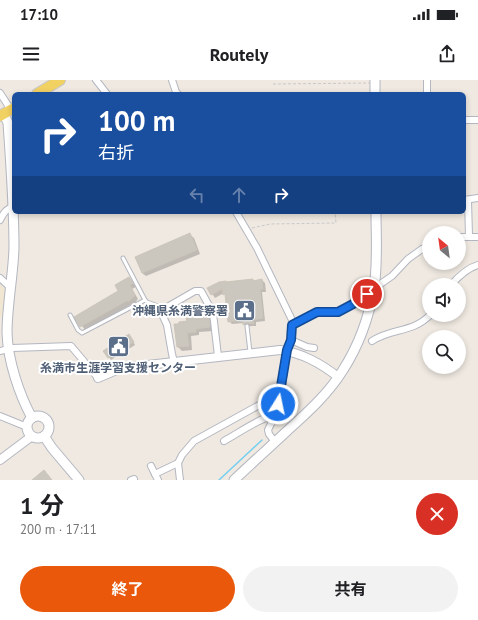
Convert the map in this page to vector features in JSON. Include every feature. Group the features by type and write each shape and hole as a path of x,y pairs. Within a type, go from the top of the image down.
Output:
{"main road":[{"path":"40,92 60,80"},
{"path":"7,112 12,179"},
{"path":"14,214 14,250 7,334 4,349 12,364 20,391 32,418"},
{"path":"234,480 327,392 355,350 368,315 374,289 376,214"},
{"path":"39,416 46,419 48,430 44,436 38,438 29,434 27,427 27,423 32,418 39,416"},
{"path":"44,436 52,448 79,480"}],"street":[{"path":"96,80 105,92"},
{"path":"172,80 176,92"},
{"path":"427,80 427,92"},
{"path":"0,93 7,112"},
{"path":"466,120 478,120"},
{"path":"469,236 466,200 478,198"},
{"path":"0,220 4,211 12,207"},
{"path":"237,214 292,320 291,340 287,350 281,393 276,415 268,430 268,434 275,442"},
{"path":"466,236 478,237"},
{"path":"292,325 317,312 338,312 353,304 392,276 408,259 422,249"},
{"path":"457,278 474,266 478,265"},
{"path":"0,278 11,288"},
{"path":"174,362 167,325 161,312 195,291 201,291 214,313 218,356"},
{"path":"372,341 385,333 402,331 422,322"},
{"path":"291,340 307,347 314,348"},
{"path":"4,349 71,346 98,378 118,369 250,352 287,350 306,358 338,377"},
{"path":"180,480 178,463 182,455 194,441 281,393"},
{"path":"224,441 270,416 276,415"},
{"path":"0,416 27,427"},
{"path":"0,460 32,436"},
{"path":"155,474 178,463"},
{"path":"151,466 158,480"}],"lane":[{"path":"123,258 146,302 158,306 162,310"},
{"path":"70,315 78,330 82,333 145,300"},
{"path":"247,326 250,352"}],"path":[{"path":"273,84 375,82"},
{"path":"246,229 270,224 336,223 335,214"}],"shaded area":[{"path":"0,284 5,289 3,318 0,317"}],"building":[{"path":"190,233 197,250 142,273 135,257"},
{"path":"129,277 133,283 130,285 135,295 128,302 128,300 80,327 74,317 118,291 115,285"},
{"path":"253,279 253,281 262,279 263,289 260,289 263,318 253,320 254,324 247,323 243,325 243,320 228,322 225,294 223,295 222,289 211,295 207,288 219,282"},
{"path":"209,316 210,327 196,329 196,332 187,333 189,346 177,347 174,324 187,321 186,318"},
{"name":"糸満市生涯学習支援センター","path":"129,334 134,342 108,358 103,351"},
{"path":"44,470 52,480 32,480"}],"waterway":[{"path":"219,480 262,440"}],"place":[{"name":"沖縄県糸満警察署","path":"244,310"},
{"name":"糸満市生涯学習支援センター","path":"118,346"}],"route":[{"path":"278,404 287,350 291,340 292,325 317,312 338,312 367,294"}]}
